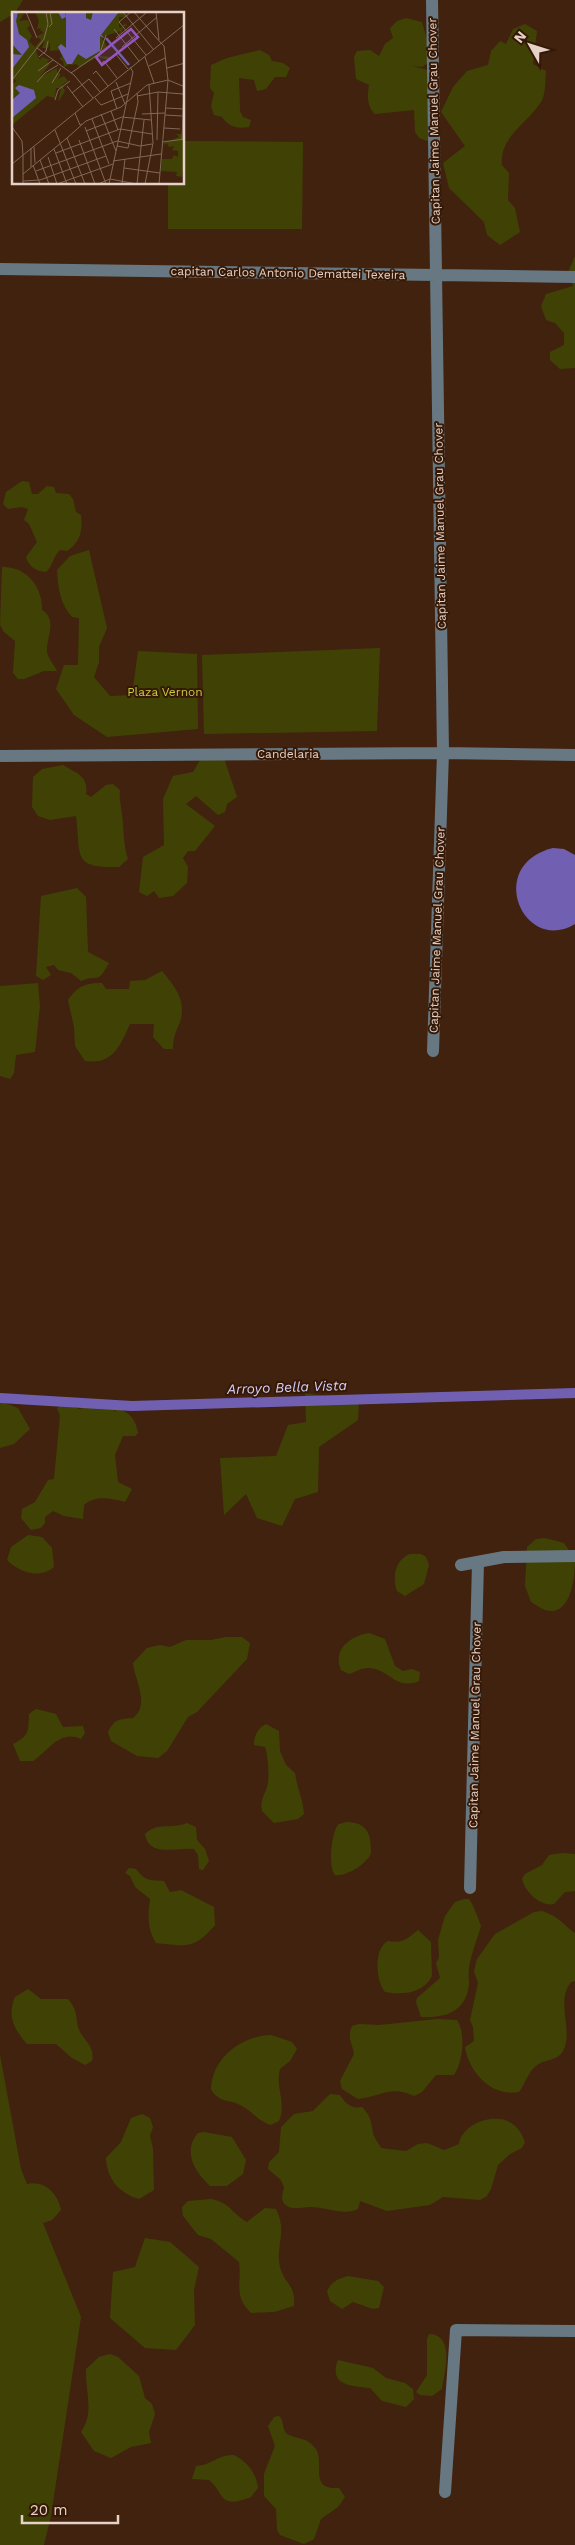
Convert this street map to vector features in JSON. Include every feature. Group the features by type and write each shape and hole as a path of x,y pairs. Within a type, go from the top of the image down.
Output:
{"street":[{"name":"Capitan Jaime Manuel Grau Chover","path":"432,0 443,753 433,1051"},
{"name":"capitan Carlos Antonio Demattei Texeira","path":"0,269 575,277"},
{"name":"Candelaria","path":"0,756 443,753 575,755"},
{"path":"461,1565 504,1556 575,1556"},
{"name":"Capitan Jaime Manuel Grau Chover","path":"470,1888 478,1562"},
{"path":"445,2492 456,2330 575,2331"}],"green space":[{"path":"0,0 23,0 16,12 12,12 12,15 0,22"},
{"path":"406,18 422,22 433,60 422,67 412,66 428,70 437,104 438,138 427,141 419,138 415,132 414,110 375,114 370,108 368,101 369,85 356,79 354,57 357,51 370,50 379,56 385,44 393,38 390,28 397,21"},
{"path":"525,24 537,31 533,64 546,71 545,87 541,102 515,131 505,146 502,155 502,165 509,173 508,200 515,208 520,232 500,245 487,235 484,222 449,188 443,163 465,146 441,112 453,87 467,71 488,65 491,51 500,41 506,44 513,29"},
{"path":"260,50 269,55 272,61 283,63 290,68 286,77 275,77 266,89 257,91 254,80 239,78 240,111 243,117 251,120 249,127 241,128 234,126 227,123 222,117 214,115 211,106 214,93 210,88 211,65 227,58"},
{"path":"185,141 303,142 302,229 168,229 168,185 185,185"},
{"path":"575,256 575,368 560,369 550,360 550,352 564,345 564,333 555,323 546,320 541,306 546,294 573,286 569,270"},
{"path":"22,481 29,482 32,494 38,494 47,486 54,487 56,493 69,494 73,499 76,512 81,515 81,531 78,540 67,551 60,550 46,572 33,568 26,557 37,542 29,524 24,520 28,509 22,507 8,509 3,504 6,492"},
{"name":"Plaza Vernon","path":"89,550 107,628 99,647 99,662 94,677 110,696 132,695 138,651 197,654 198,729 107,737 74,715 56,689 64,665 78,665 79,618 72,617 62,601 57,570 70,556"},
{"path":"2,567 19,570 25,574 40,593 42,610 47,614 50,624 47,652 57,671 44,671 24,679 18,679 13,673 15,641 4,632 0,625"},
{"path":"380,648 377,731 204,734 202,655"},
{"path":"206,750 224,758 237,797 227,804 225,812 218,815 196,796 186,804 215,826 195,851 188,851 183,858 188,867 187,883 173,896 159,898 154,891 147,896 139,892 143,857 164,845 163,799 173,776 193,772"},
{"path":"63,765 83,779 86,783 86,794 91,797 106,785 113,784 120,790 124,842 128,859 119,867 104,867 86,862 79,850 76,816 50,820 38,816 32,807 33,777 42,769"},
{"path":"77,888 86,897 88,952 109,963 99,977 81,981 71,973 58,970 54,965 46,967 51,975 43,980 36,976 41,896"},
{"path":"162,971 178,994 182,1007 173,1049 164,1049 153,1037 154,1024 130,1024 123,1040 109,1057 102,1060 85,1061 75,1046 74,1027 68,1000 72,995 82,986 91,984 102,983 106,989 129,989 130,981 145,980"},
{"path":"38,983 40,1006 35,1052 16,1055 14,1073 10,1079 0,1076 0,986"},
{"path":"305,1393 359,1401 358,1420 319,1447 318,1492 295,1499 282,1526 257,1518 246,1494 224,1515 220,1458 276,1456 288,1425 306,1422"},
{"path":"0,1401 18,1408 30,1429 14,1444 0,1448"},
{"path":"100,1402 109,1403 114,1411 119,1409 127,1413 134,1421 138,1433 135,1436 123,1436 115,1455 118,1482 132,1489 125,1502 98,1499 88,1502 84,1505 83,1519 64,1516 53,1511 45,1517 45,1523 41,1528 31,1530 21,1518 22,1509 35,1502 48,1480 54,1479 60,1416 57,1408 63,1404 80,1409"},
{"path":"28,1535 42,1537 52,1548 54,1567 43,1573 30,1573 12,1565 7,1560 11,1547"},
{"path":"545,1538 564,1543 575,1560 573,1582 568,1598 559,1609 553,1611 544,1610 531,1602 525,1586 527,1547 536,1539"},
{"path":"410,1554 421,1554 426,1557 429,1565 424,1584 405,1596 397,1591 395,1575 401,1560"},
{"path":"369,1633 385,1639 395,1666 403,1671 412,1669 420,1672 419,1681 404,1683 381,1671 368,1668 349,1674 341,1670 339,1656 341,1650 350,1640"},
{"path":"226,1637 242,1637 250,1643 247,1659 197,1712 188,1717 167,1751 158,1758 137,1756 111,1741 108,1732 113,1724 121,1719 133,1718 141,1706 140,1691 133,1663 147,1648 160,1645 170,1647 186,1640 211,1640"},
{"path":"36,1709 56,1714 63,1727 83,1726 85,1733 81,1739 67,1737 55,1742 33,1761 20,1761 13,1744 23,1738 27,1732 29,1714"},
{"path":"266,1724 279,1731 280,1751 286,1765 295,1773 304,1814 298,1819 274,1823 262,1811 262,1801 268,1784 268,1761 265,1747 254,1745 257,1732"},
{"path":"347,1822 364,1827 369,1835 371,1853 356,1869 345,1874 335,1875 331,1857 332,1841 339,1824"},
{"path":"187,1823 196,1827 197,1840 205,1849 209,1861 203,1870 199,1869 198,1855 194,1849 158,1849 152,1846 145,1834 155,1828"},
{"path":"575,1854 575,1891 565,1892 554,1904 539,1901 526,1889 522,1879 525,1874 542,1865 549,1855"},
{"path":"129,1868 136,1869 142,1876 148,1879 164,1881 170,1892 181,1890 214,1907 215,1925 201,1939 189,1944 156,1943 150,1927 150,1899 135,1887 130,1876 125,1873"},
{"path":"469,1899 471,1902 481,1926 470,1963 467,1993 464,2001 453,2011 439,2016 421,2017 416,2002 417,1998 440,1978 436,1963 439,1957 438,1940 445,1916 455,1902"},
{"path":"542,1911 557,1918 575,1933 575,1981 571,1982 567,1990 564,2007 566,2043 558,2057 539,2064 533,2069 519,2092 499,2091 491,2087 476,2074 467,2056 465,2047 474,2041 473,2027 470,2020 478,1983 474,1971 477,1959 495,1934 534,1912"},
{"path":"418,1930 431,1942 432,1976 418,1990 405,1993 385,1992 378,1973 378,1958 383,1945 388,1941 397,1942 404,1940"},
{"path":"28,1989 41,1999 68,1999 74,2008 80,2032 91,2049 92,2061 85,2065 72,2058 56,2044 27,2044 15,2028 12,2010 15,1997"},
{"path":"437,2019 457,2020 460,2026 462,2048 460,2063 454,2075 436,2075 422,2092 414,2096 399,2091 392,2091 358,2099 342,2089 340,2081 354,2054 350,2037 352,2026"},
{"path":"271,2035 292,2042 297,2049 290,2061 280,2069 279,2083 282,2108 279,2121 271,2125 242,2106 217,2097 211,2089 217,2068 230,2051 239,2044 249,2040"},
{"path":"0,2055 21,2169 27,2184 33,2183 44,2186 57,2198 61,2210 52,2220 43,2223 81,2317 51,2516 44,2545 0,2545"},
{"path":"330,2094 340,2095 352,2106 362,2107 365,2110 381,2148 406,2151 418,2144 427,2143 444,2150 459,2144 461,2137 472,2126 480,2122 496,2119 504,2120 513,2125 520,2131 525,2142 522,2148 510,2154 498,2165 491,2189 487,2196 480,2200 443,2197 430,2205 387,2211 360,2201 358,2209 347,2212 317,2207 289,2207 282,2200 284,2188 281,2180 268,2169 269,2162 279,2152 281,2127 294,2114 313,2111"},
{"path":"142,2114 150,2118 153,2127 150,2136 153,2149 154,2190 139,2199 126,2193 115,2184 109,2172 106,2158 121,2142 131,2118"},
{"path":"204,2132 232,2137 246,2160 243,2174 227,2186 210,2186 195,2168 192,2161 191,2147 193,2140 198,2133"},
{"path":"211,2199 227,2205 247,2222 265,2208 276,2209 281,2225 280,2267 292,2288 294,2306 274,2312 251,2313 245,2307 239,2289 239,2262 211,2239 198,2235 183,2216 182,2207 188,2201"},
{"path":"145,2238 170,2242 199,2267 194,2290 195,2325 176,2350 145,2348 110,2318 113,2272 135,2267"},
{"path":"348,2276 378,2281 384,2287 379,2308 373,2309 353,2302 342,2309 330,2301 327,2291 331,2285 341,2278"},
{"path":"429,2334 437,2336 443,2341 446,2348 446,2365 442,2389 432,2396 420,2395 416,2392 427,2375 427,2339"},
{"path":"110,2354 118,2357 139,2376 145,2398 152,2404 155,2414 149,2432 151,2443 131,2447 111,2458 94,2451 81,2432 88,2417 86,2369 99,2357"},
{"path":"338,2360 373,2368 386,2378 405,2383 413,2389 414,2399 406,2407 382,2401 370,2388 344,2383 336,2375"},
{"path":"279,2416 284,2429 289,2435 306,2441 316,2449 320,2480 324,2485 329,2488 339,2488 345,2497 338,2507 321,2519 314,2539 304,2544 280,2535 277,2530 276,2509 264,2496 264,2474 275,2446 268,2426 274,2417"},
{"path":"234,2455 247,2464 253,2472 258,2488 251,2497 240,2501 227,2501 209,2480 192,2479 196,2466 206,2464 223,2456"}],"shaded area":[{"path":"553,848 564,849 575,855 575,924 557,930 540,928 527,918 519,904 516,888 520,871 532,857"}],"waterway":[{"name":"Arroyo Bella Vista","path":"0,1398 132,1406 575,1393"}]}
